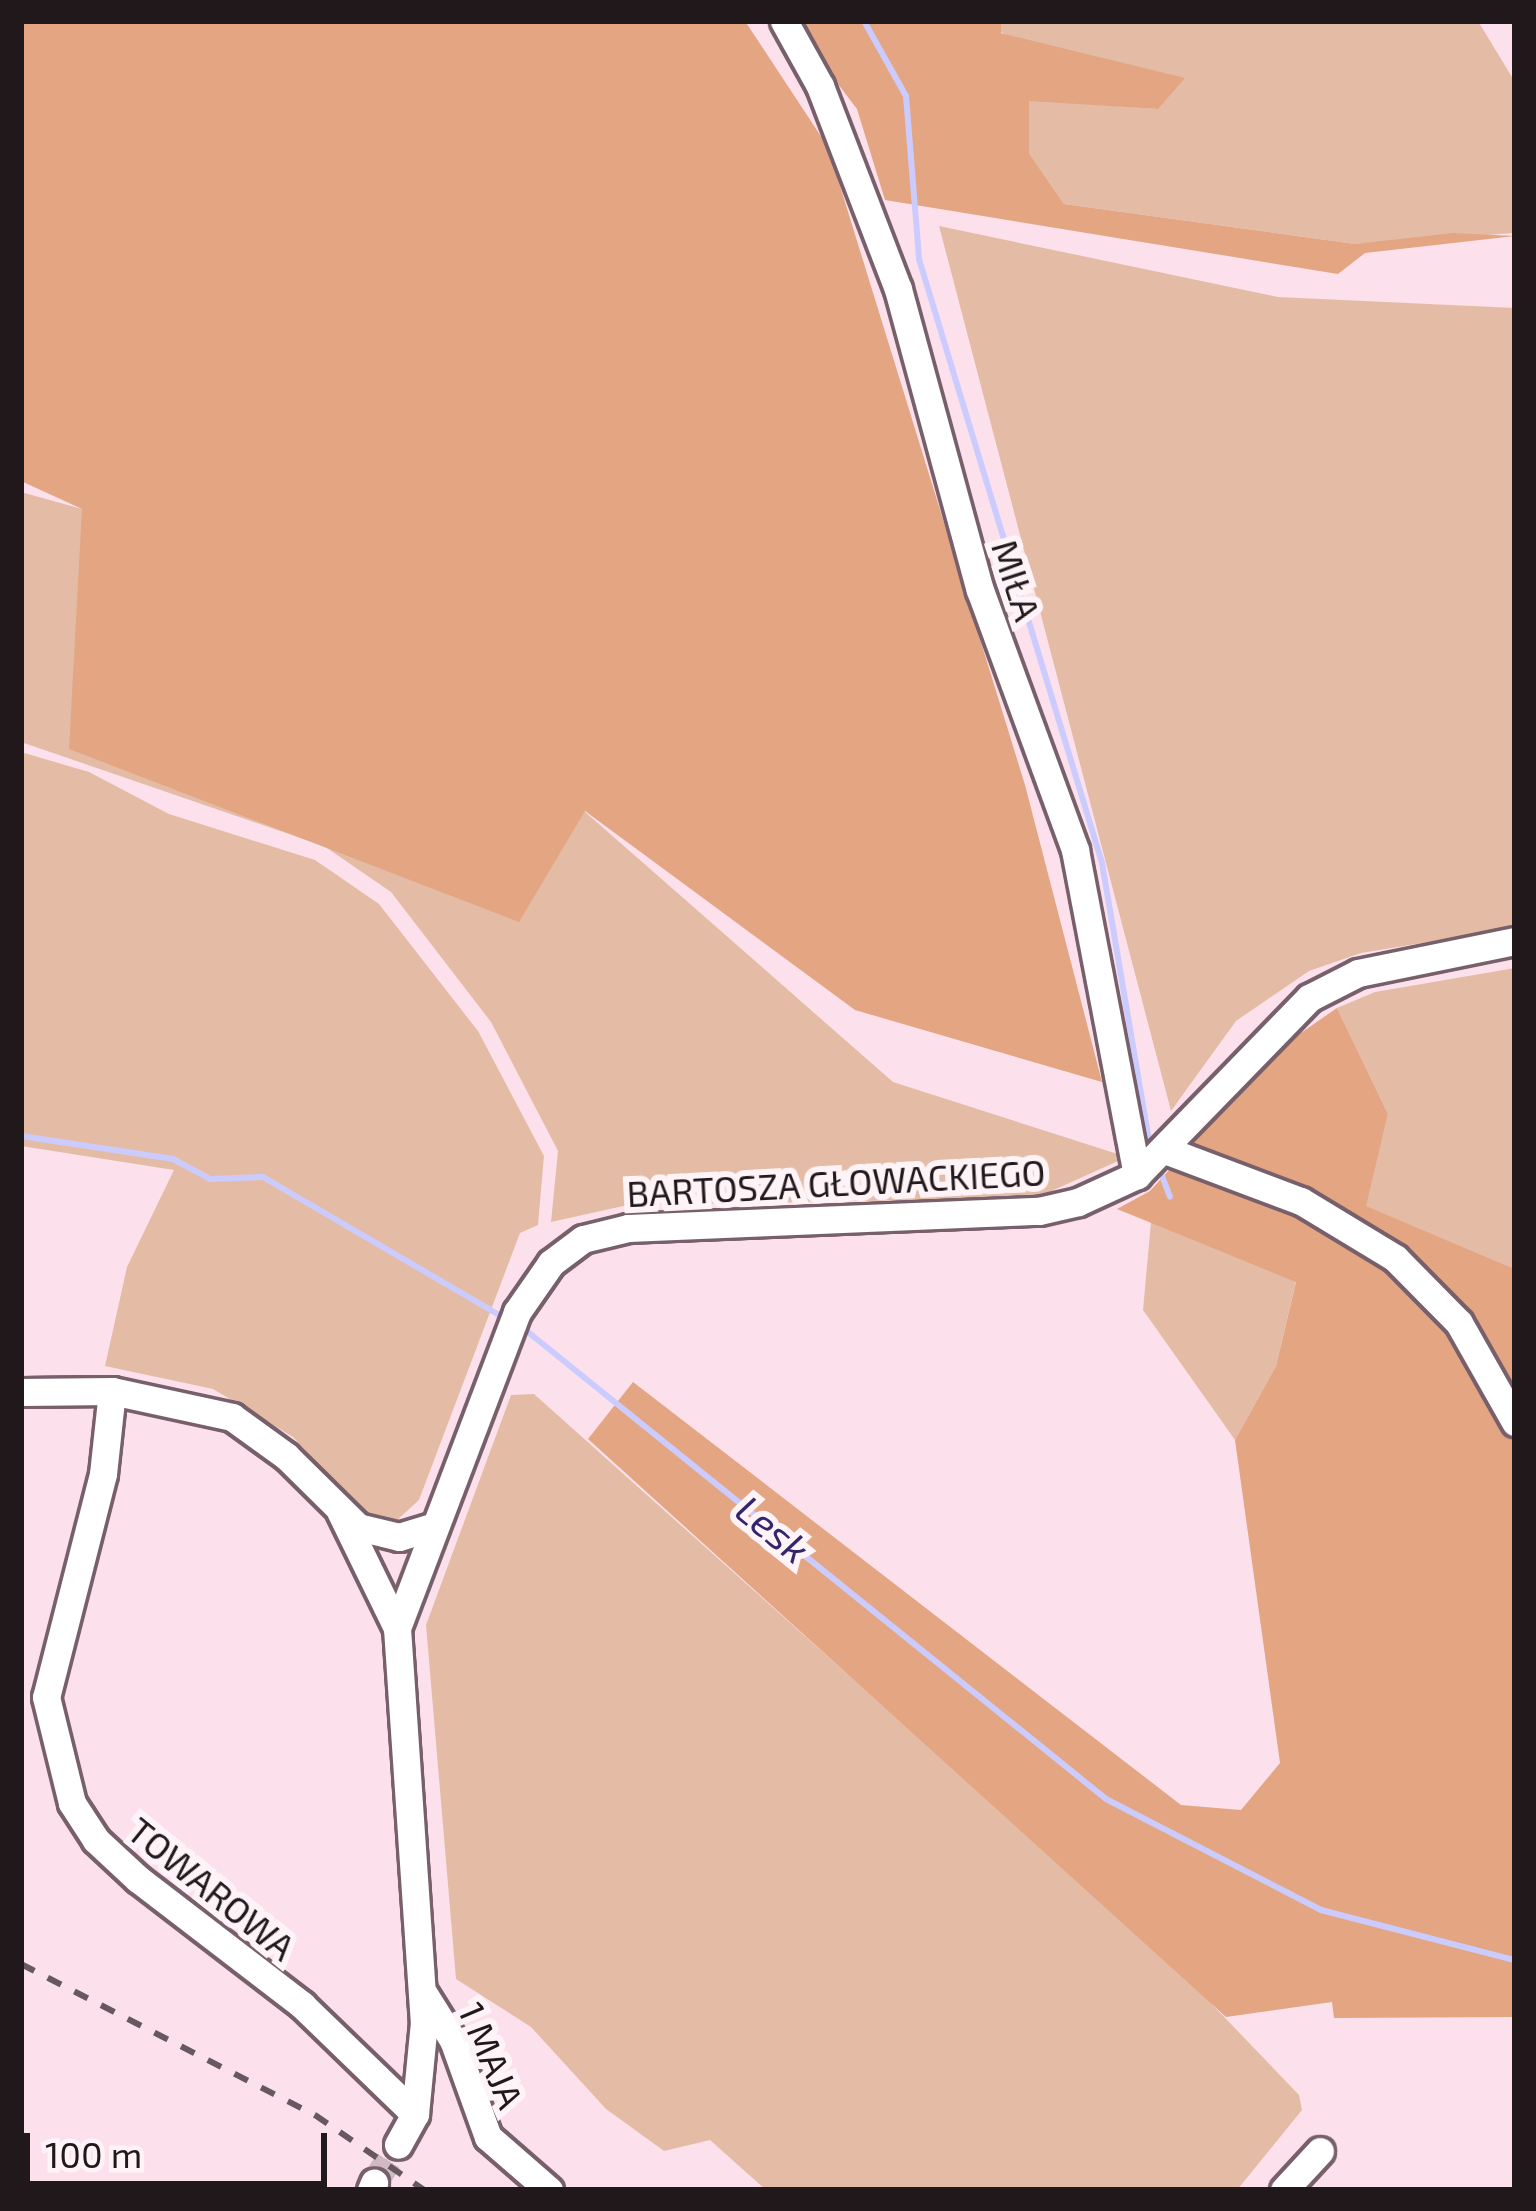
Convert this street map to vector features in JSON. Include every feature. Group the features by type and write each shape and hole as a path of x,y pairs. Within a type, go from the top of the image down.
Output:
{"street":[{"name":"MIŁA","path":"784,21 820,86 898,289 980,590 1075,850 1136,1175"},
{"name":"BARTOSZA GŁOWACKIEGO","path":"397,1628 513,1322 550,1263 584,1239 628,1228 1039,1211 1136,1175 1309,998 1358,973 1515,941"},
{"path":"1165,1150 1281,1192 1395,1258 1460,1323 1515,1422"},
{"path":"21,1392 112,1391 232,1417 286,1456 340,1511 375,1535 434,1526"},
{"name":"TOWAROWA","path":"112,1391 103,1474 46,1697 72,1803 96,1840 138,1879 302,2006 415,2114"},
{"path":"340,1511 397,1628 424,1994 415,2114 398,2145"},
{"name":"1 MAJA","path":"424,1994 453,2040 488,2137 549,2190"},
{"path":"1284,2190 1320,2151"}],"shaded area":[{"path":"21,21 745,21 828,147 1025,785 1102,1082 855,1010 585,811 519,922 69,749 82,509 21,481"},
{"path":"790,21 1001,21 1001,33 1185,78 1158,109 1029,101 1029,153 1064,204 1355,244 1453,233 1515,236 1365,253 1338,274 885,200 857,109"},
{"path":"1001,21 1478,21 1515,82 1515,233 1355,244 1064,204 1029,153 1029,100 1158,109 1001,32"},
{"path":"939,226 1278,297 1515,308 1515,928 1361,953 1309,971 1236,1021 1171,1111"},
{"path":"21,492 82,509 584,811 893,1082 1127,1157 1036,1198 628,1205 551,1222 558,1151 491,1022 391,892 324,846 21,742"},
{"path":"21,752 89,772 169,814 315,860 379,904 478,1031 544,1156 538,1225 520,1233 419,1500 395,1522 369,1519 293,1437 213,1389 105,1366 127,1267 174,1170 21,1146"},
{"path":"1515,968 1515,1269 1365,1206 1388,1114 1337,1008 1375,992"},
{"path":"1337,1008 1388,1114 1366,1206 1515,1269 1515,2017 1334,2018 1332,2002 1226,2017 588,1439 633,1382 1181,1805 1241,1810 1280,1763 1235,1440 1276,1366 1296,1282 1117,1209 1150,1191 1282,1046"},
{"path":"1151,1222 1296,1281 1276,1366 1235,1440 1143,1310"},
{"path":"534,1394 1183,1974 1299,2095 1302,2110 1237,2190 766,2190 710,2140 664,2151 606,2109 531,2027 456,1979 426,1625 511,1395"}],"waterway":[{"path":"864,21 906,96 919,259 1102,863 1149,1140"},
{"name":"Lesk","path":"21,1136 173,1159 210,1179 263,1177 506,1319"},
{"path":"1162,1176 1170,1197"},
{"name":"Lesk","path":"523,1328 1106,1799 1321,1910 1515,1960"}],"tunnel":[{"path":"374,2183 398,2145"}],"railway":[{"path":"21,1964 315,2115 424,2190"}]}
